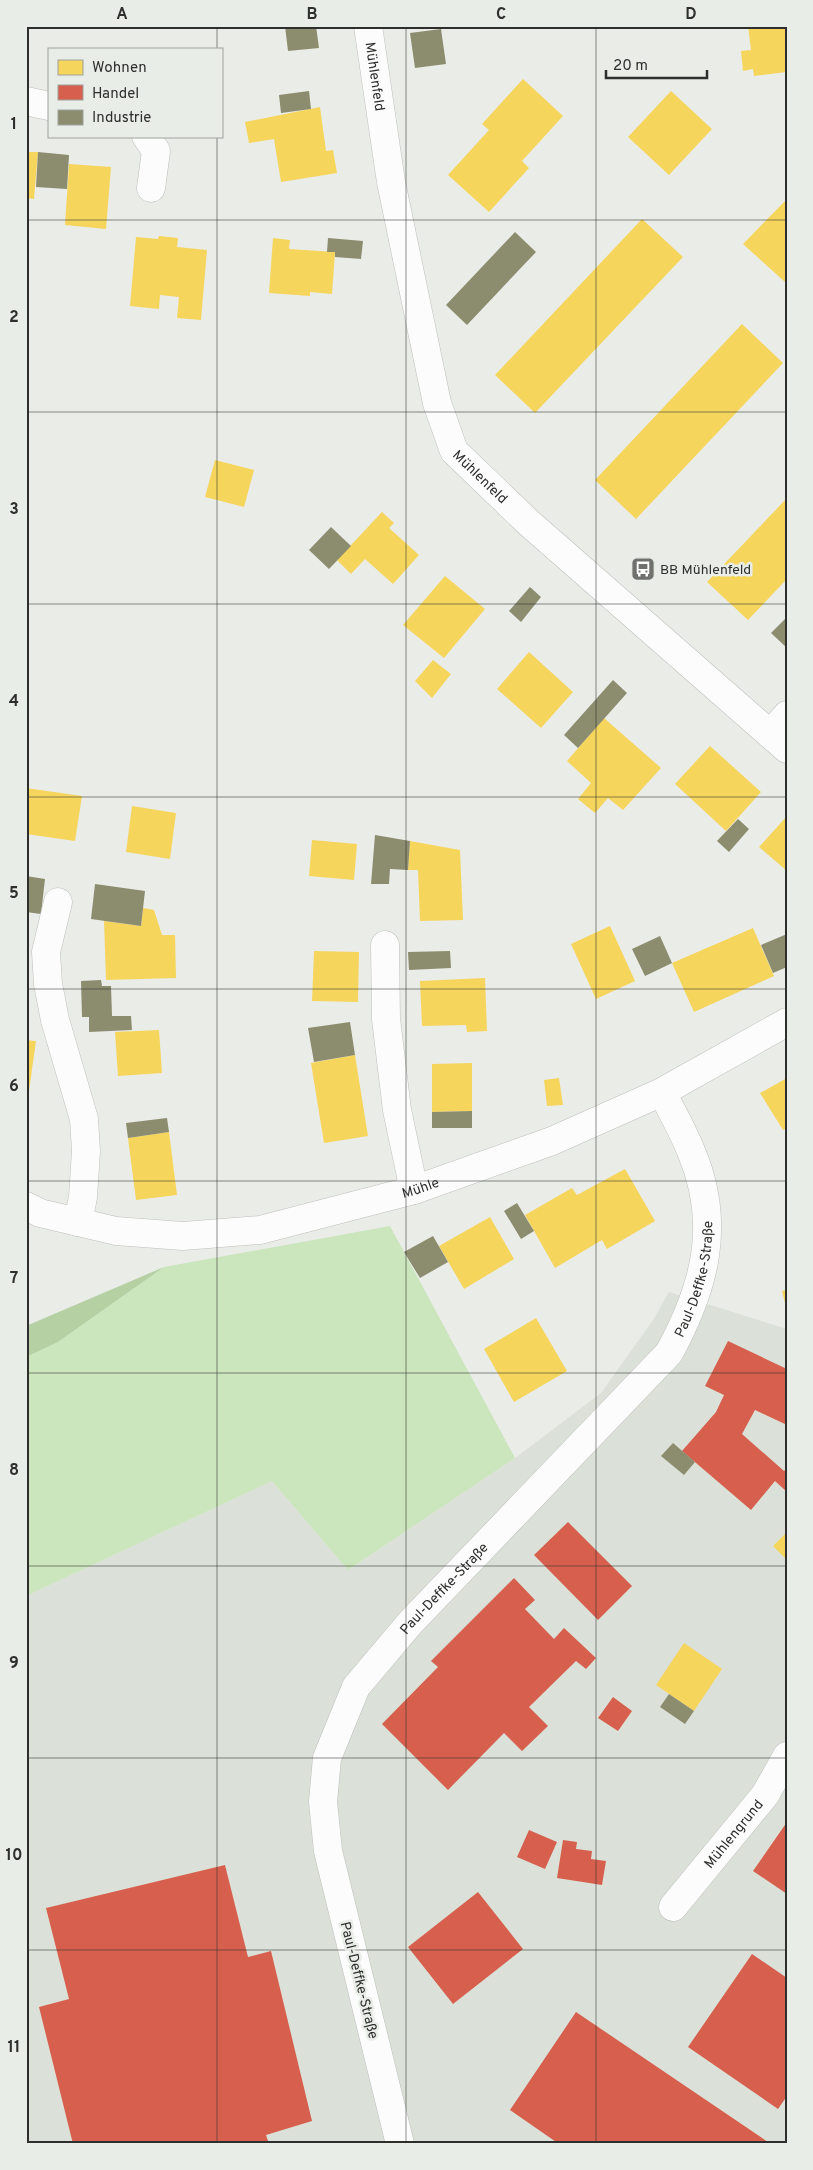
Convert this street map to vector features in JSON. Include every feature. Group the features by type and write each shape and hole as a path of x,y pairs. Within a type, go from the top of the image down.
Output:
{"street":[{"name":"Mühlenfeld","path":"368,26 391,182 437,403 454,450 530,523 781,733"},
{"path":"26,101 48,106"},
{"path":"147,138 156,151 151,188"},
{"path":"58,902 46,952 48,984 54,1020 84,1119 86,1151 83,1197 78,1222"},
{"path":"385,945 386,1020 397,1110 414,1190"},
{"name":"Mühle","path":"26,1206 40,1213 116,1231 168,1236 260,1230 414,1190 552,1141 662,1092 787,1022"},
{"name":"Paul-Deffke-Straße","path":"400,2144 328,1851 323,1802 327,1758 356,1686 410,1623 669,1353 689,1317 702,1276 707,1239 706,1203 692,1152 662,1092"},
{"name":"Mühlengrund","path":"673,1907 765,1795 787,1756"}],"shaded area":[{"path":"669,1292 787,1329 787,2144 26,2144 26,1596 272,1481 348,1570 515,1458 601,1393 653,1320"}],"green space":[{"path":"390,1226 515,1458 348,1570 272,1481 26,1596 26,1357 58,1342 164,1267"},
{"path":"164,1267 58,1342 26,1357 26,1326"}],"building: Wohnen":[{"path":"748,26 787,26 787,72 754,76 753,69 743,71 741,51 751,50"},
{"path":"523,79 563,116 522,161 529,168 489,212 448,175 489,130 482,124"},
{"path":"671,91 712,129 669,175 628,137"},
{"path":"320,107 326,151 333,150 337,173 281,182 274,139 249,143 245,122"},
{"path":"26,152 38,152 34,199 26,198"},
{"path":"69,164 111,167 106,229 65,225"},
{"path":"787,199 787,280 785,282 743,244"},
{"path":"642,219 683,257 535,413 495,375"},
{"path":"159,236 178,238 177,247 207,250 201,320 177,318 179,297 160,295 159,309 130,306 136,237 158,239"},
{"path":"273,238 290,240 289,249 335,252 332,294 310,292 310,296 269,293"},
{"path":"742,324 783,363 636,519 595,480"},
{"path":"215,460 254,470 244,507 205,497"},
{"path":"787,498 787,579 748,620 707,582"},
{"path":"382,512 394,523 389,528 419,555 393,584 365,559 351,574 337,560"},
{"path":"445,576 485,609 444,658 403,625"},
{"path":"529,652 573,692 541,728 497,689"},
{"path":"433,660 451,674 432,698 415,681"},
{"path":"604,718 661,768 623,810 608,798 595,813 578,799 591,783 567,761"},
{"path":"710,746 761,792 726,831 675,784"},
{"path":"26,788 82,796 75,841 26,834"},
{"path":"132,806 176,813 170,859 126,852"},
{"path":"787,816 787,871 759,847"},
{"path":"312,840 357,844 354,880 309,876"},
{"path":"410,841 460,850 463,920 420,921 418,870 408,870"},
{"path":"143,908 154,910 162,935 175,935 176,978 106,980 104,921 141,926"},
{"path":"610,926 635,981 596,999 571,944"},
{"path":"753,928 774,976 694,1012 672,963"},
{"path":"314,951 359,952 358,1002 312,1001"},
{"path":"485,978 487,1031 467,1032 466,1025 422,1026 420,981"},
{"path":"159,1030 162,1073 118,1076 115,1032"},
{"path":"26,1040 36,1041 27,1105 26,1105"},
{"path":"355,1055 368,1136 324,1143 311,1063"},
{"path":"472,1063 472,1111 432,1112 432,1064"},
{"path":"559,1078 563,1105 547,1106 544,1080"},
{"path":"787,1078 787,1128 783,1130 760,1093"},
{"path":"169,1132 177,1195 136,1200 128,1138"},
{"path":"625,1169 655,1221 607,1249 602,1240 555,1268 525,1215 572,1188 577,1195"},
{"path":"490,1217 514,1259 464,1289 439,1246"},
{"path":"787,1290 787,1307 786,1307 782,1291"},
{"path":"536,1318 567,1371 514,1402 484,1349"},
{"path":"787,1532 787,1560 773,1546"},
{"path":"684,1643 722,1669 694,1711 656,1685"}],"building: Handel":[{"path":"728,1341 787,1369 787,1425 755,1410 742,1434 784,1471 787,1468 787,1492 775,1481 751,1510 682,1451 716,1412 724,1395 705,1386"},
{"path":"568,1522 632,1586 598,1620 534,1555"},
{"path":"514,1578 535,1600 525,1609 554,1639 564,1628 596,1658 586,1669 576,1661 529,1707 548,1726 522,1751 504,1733 448,1790 382,1724 438,1667 431,1661"},
{"path":"613,1697 632,1711 618,1731 598,1718"},
{"path":"787,1822 787,1894 753,1871"},
{"path":"529,1830 557,1842 545,1869 517,1857"},
{"path":"563,1840 577,1842 576,1849 592,1851 591,1859 606,1861 602,1885 557,1878"},
{"path":"225,1865 248,1957 271,1951 312,2121 266,2135 269,2144 73,2144 39,2007 69,1999 46,1908"},
{"path":"478,1892 523,1949 453,2004 408,1947"},
{"path":"752,1954 787,1978 787,2096 778,2109 688,2047"},
{"path":"576,2012 771,2144 559,2144 510,2110"}],"building: Industrie":[{"path":"285,26 316,26 319,48 288,51"},
{"path":"441,29 446,64 415,68 410,33"},
{"path":"309,91 311,109 281,113 279,95"},
{"path":"38,152 69,155 67,189 36,187"},
{"path":"515,232 536,252 467,325 446,305"},
{"path":"328,238 363,241 361,259 335,257 335,252 327,252"},
{"path":"331,527 351,546 329,569 309,550"},
{"path":"530,587 541,597 521,622 509,611"},
{"path":"787,617 787,648 771,633"},
{"path":"613,680 627,693 578,748 564,735"},
{"path":"738,819 749,829 729,852 717,841"},
{"path":"375,835 410,841 408,870 390,869 389,884 371,884"},
{"path":"26,876 45,879 41,914 26,912"},
{"path":"95,884 145,891 141,926 91,919"},
{"path":"787,934 787,967 773,973 761,945"},
{"path":"660,936 672,963 645,976 632,949"},
{"path":"450,951 451,968 409,970 408,952"},
{"path":"101,980 102,986 111,986 112,1016 131,1016 132,1030 89,1032 89,1017 82,1017 81,981"},
{"path":"350,1022 355,1055 314,1062 308,1028"},
{"path":"472,1111 472,1128 432,1128 432,1112"},
{"path":"167,1118 169,1132 128,1138 126,1123"},
{"path":"517,1203 534,1231 521,1239 504,1211"},
{"path":"433,1236 448,1262 420,1278 404,1252"},
{"path":"673,1443 695,1462 684,1475 661,1456"},
{"path":"669,1694 694,1711 685,1724 660,1707"}],"place":[{"name":"BB Mühlenfeld","path":"643,569"}]}
